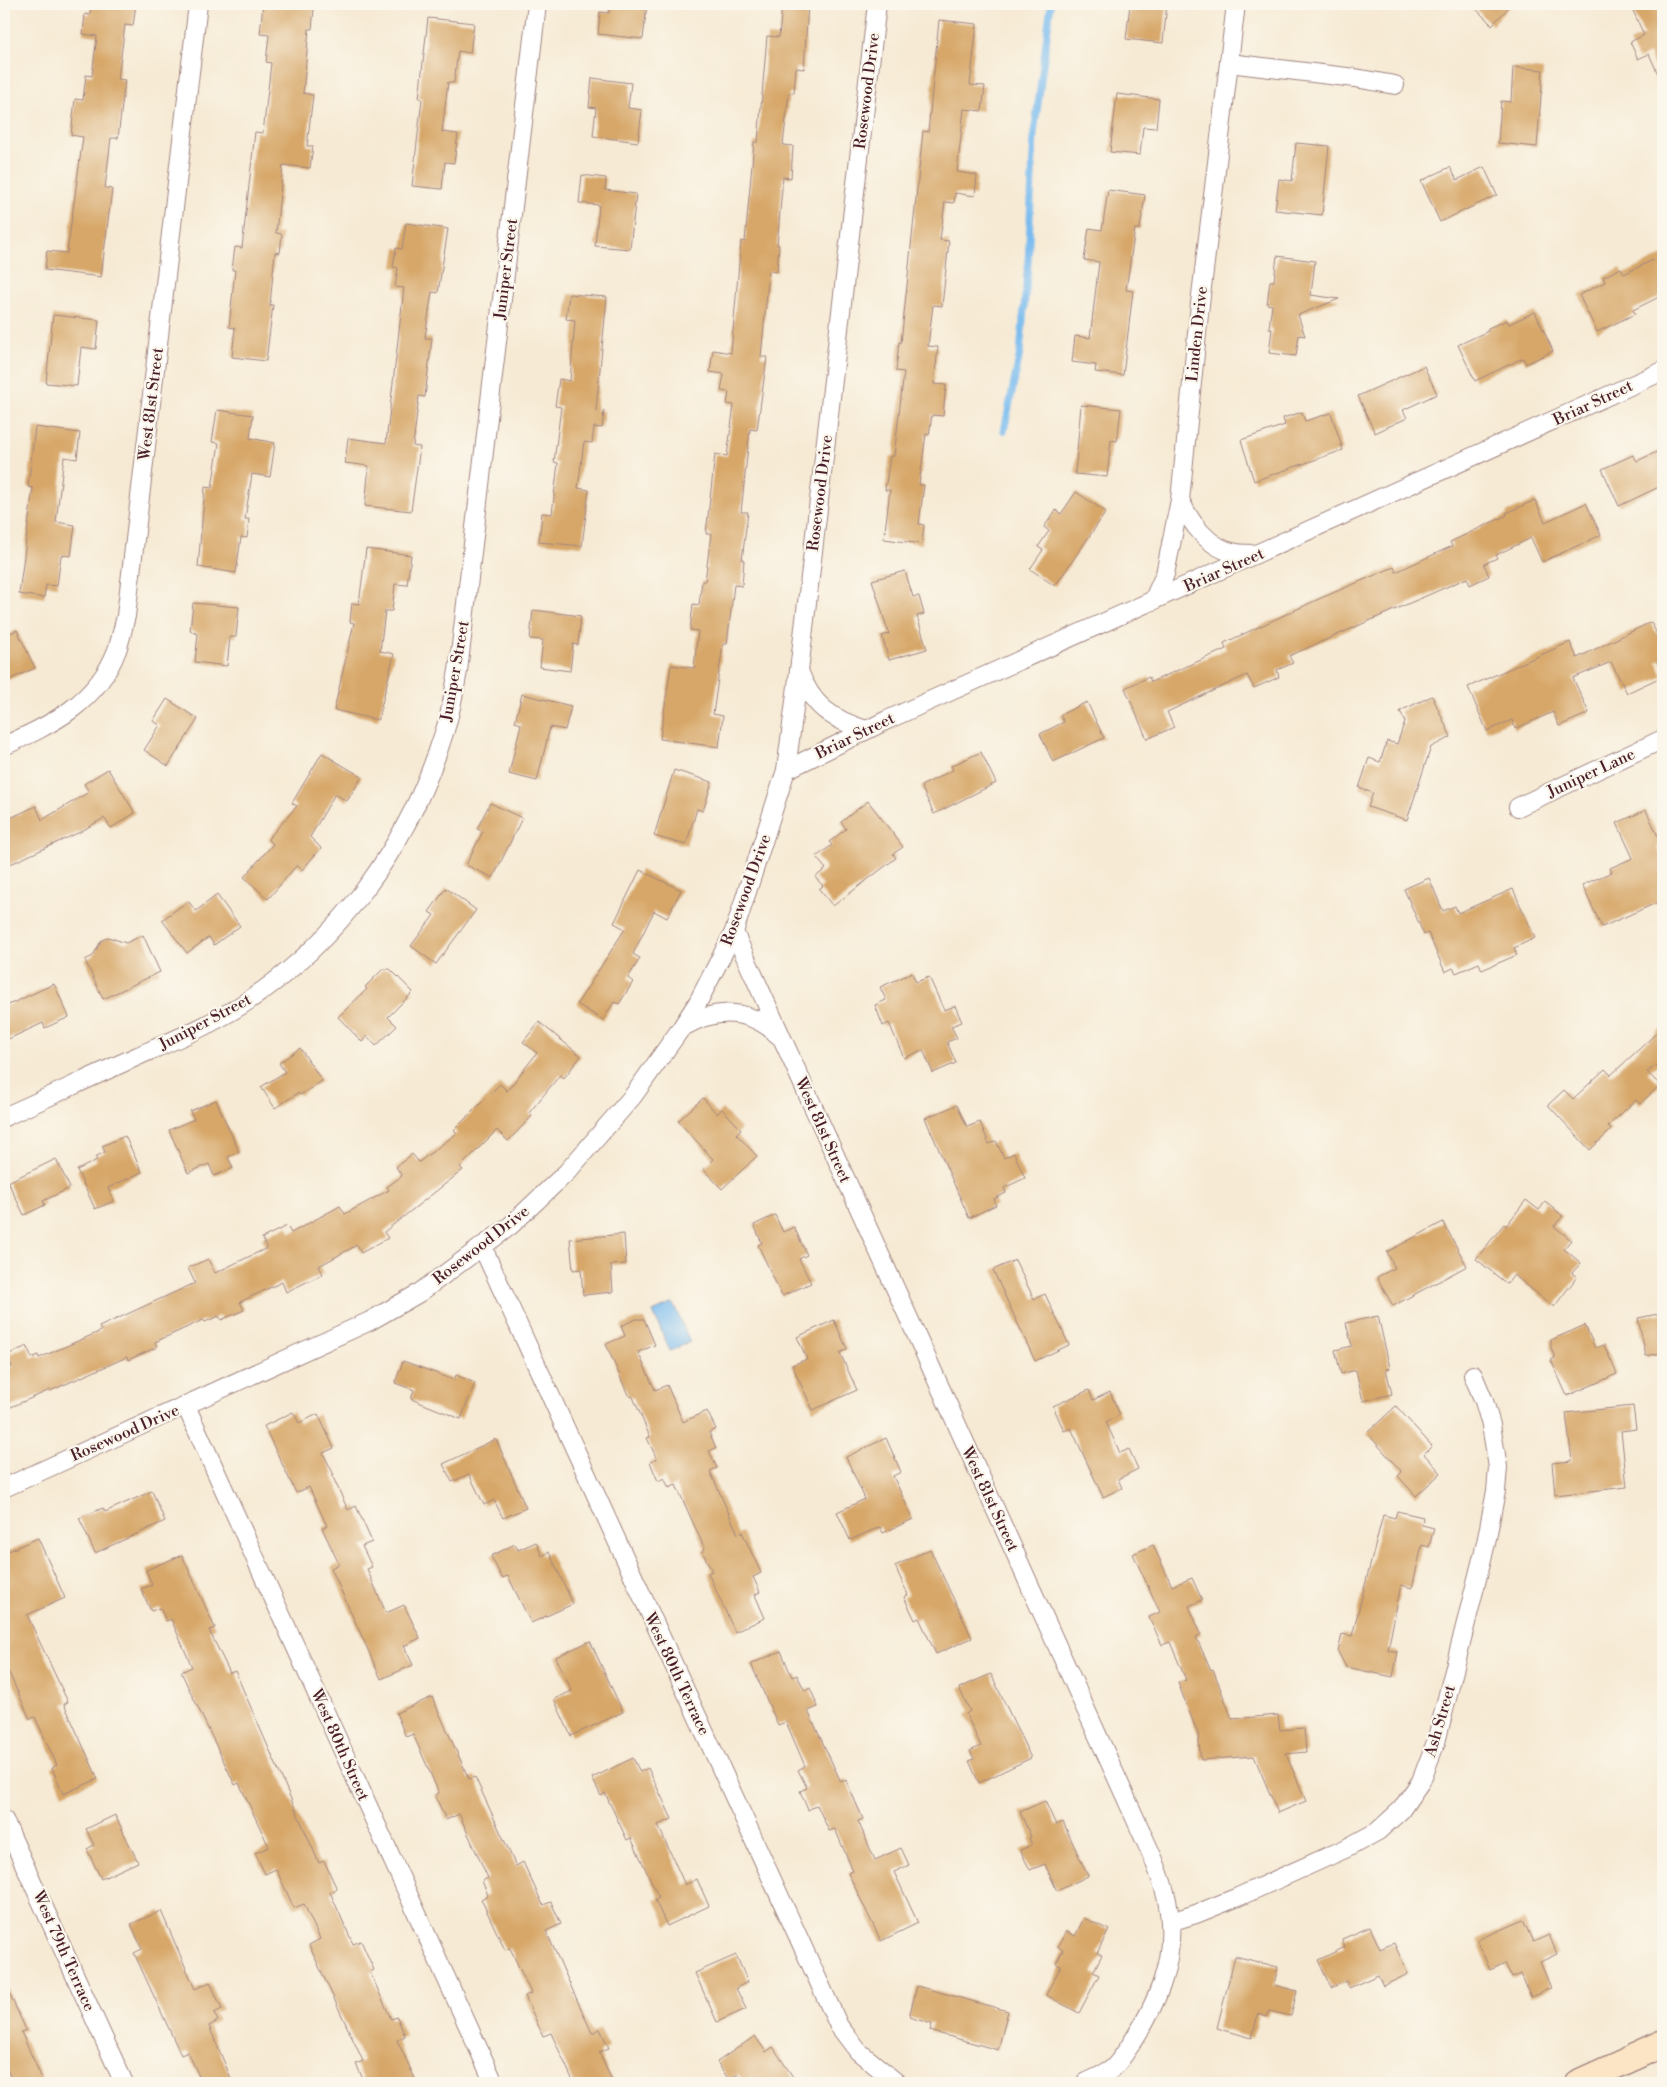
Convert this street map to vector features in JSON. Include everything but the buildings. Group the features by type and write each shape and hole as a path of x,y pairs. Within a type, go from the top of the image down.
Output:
{"main road":[{"path":"1577,2083 1663,2044"}],"street":[{"name":"West 81st Street","path":"4,746 44,728 71,712 91,693 117,650 126,616 198,4"},
{"name":"Juniper Street","path":"4,1117 178,1038 239,1006 290,969 330,932 361,896 392,851 422,794 445,732 458,671 537,4"},
{"name":"Rosewood Drive","path":"4,1488 370,1321 419,1293 510,1226 567,1172 633,1096 698,1002 734,932 786,770 877,4"},
{"name":"Linden Drive","path":"1153,601 1166,574 1180,500 1200,304 1236,4"},
{"path":"1229,63 1395,85"},
{"name":"Briar Street","path":"786,770 866,730 1663,371"},
{"path":"1180,500 1191,521 1210,540 1234,553 1259,554"},
{"path":"799,671 806,690 827,712 845,724 866,730"},
{"name":"Juniper Lane","path":"1518,807 1663,739"},
{"name":"West 81st Street","path":"734,932 1154,1860 1165,1889 1170,1922 1170,1939 1167,1964 1159,1993 1140,2029 1110,2076 1085,2083"},
{"path":"682,1027 710,1015 742,1015 756,1019 768,1026 782,1040"},
{"name":"West 80th Terrace","path":"482,1246 835,2018 858,2051 897,2083"},
{"name":"Ash Street","path":"1170,1922 1238,1897 1347,1848 1378,1831 1401,1810 1422,1781 1436,1742 1486,1544 1496,1491 1498,1467 1491,1425 1484,1401 1473,1375"},
{"name":"West 80th Street","path":"186,1406 494,2083"},
{"name":"West 79th Terrace","path":"4,1820 124,2083"}],"water":[{"path":"673,1303 690,1342 670,1351 653,1312"}],"waterway":[{"path":"1004,431 1020,353 1028,264 1034,134 1051,4"}]}
